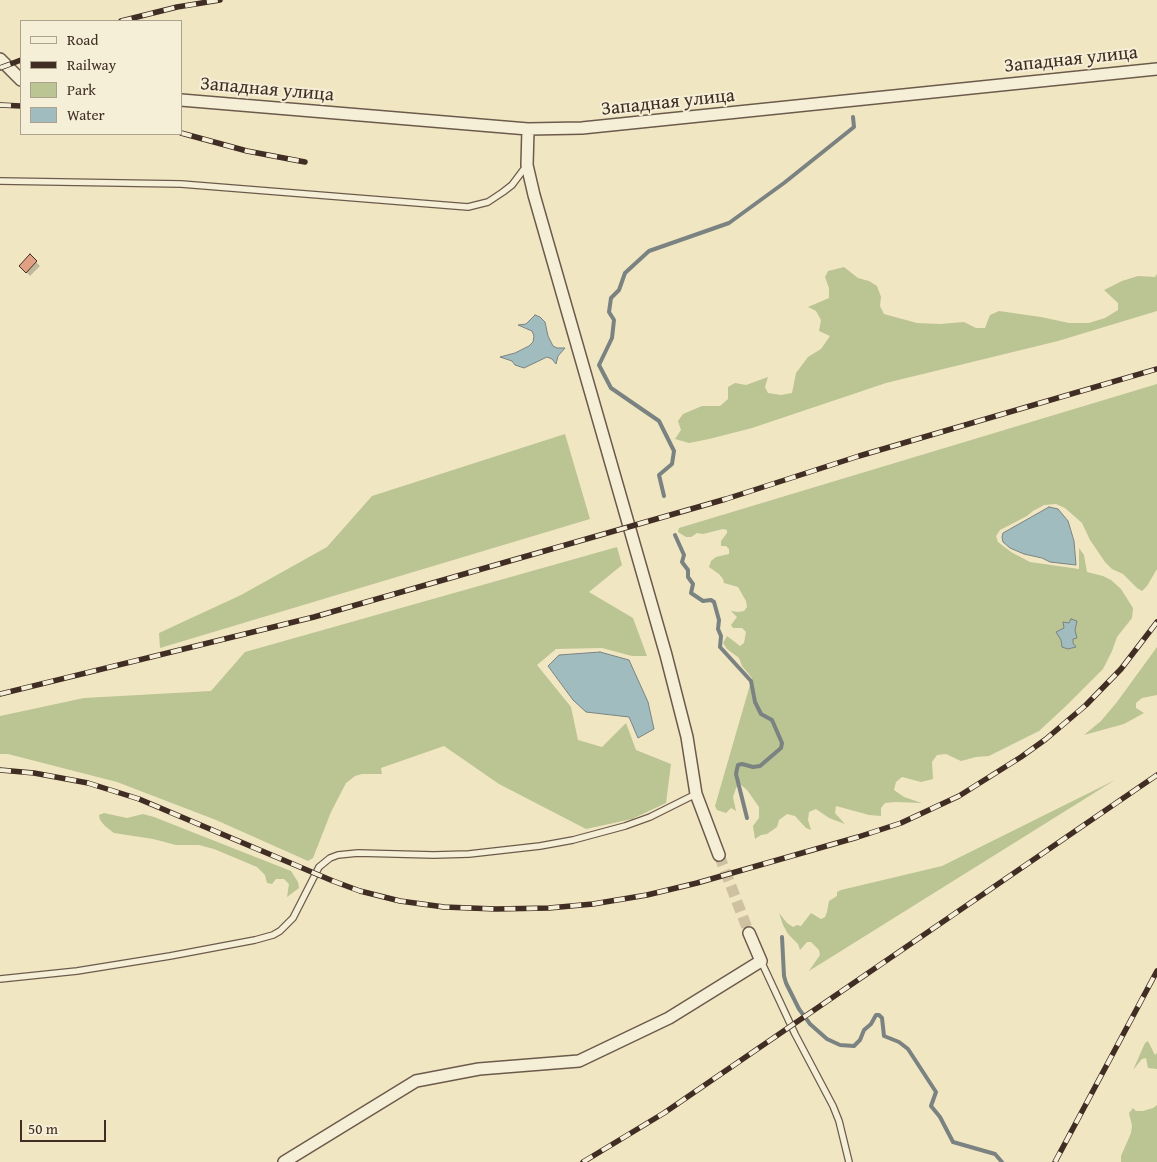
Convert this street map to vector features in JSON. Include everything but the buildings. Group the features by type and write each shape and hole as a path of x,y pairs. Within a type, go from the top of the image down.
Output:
{"street":[{"path":"0,59 20,79"},
{"name":"Западная улица","path":"182,100 528,129 610,127 1157,69"},
{"path":"528,129 527,165 666,655 687,737 696,794 719,855"},
{"path":"284,1162 416,1082 479,1069 579,1061 669,1018 761,961 749,933"}],"lane":[{"path":"0,182 181,184 468,207 488,202 503,192 512,185 527,165"},
{"path":"0,979 96,968 180,954 273,935 294,918 319,867 330,858 338,855 358,853 443,855 540,846 573,840 625,826 650,817 696,794"},
{"path":"761,961 795,1034 833,1106 839,1121 849,1162"}],"green space":[{"path":"844,267 858,278 869,281 877,286 881,297 880,306 884,314 917,323 964,322 976,328 985,328 990,315 999,311 1069,323 1089,323 1105,318 1118,310 1118,303 1104,290 1138,276 1155,277 1157,274 1157,311 1058,341 886,383 752,428 689,443 675,439 681,430 678,421 683,414 702,406 720,406 728,399 728,387 735,383 746,385 768,377 765,387 768,393 781,395 792,393 796,373 808,357 821,349 830,336 819,331 821,320 816,311 808,307 829,298 829,288 825,277 828,271"},
{"path":"1157,384 1157,569 1142,591 1123,574 1112,569 1105,562 1090,540 1082,523 1065,508 1056,504 1044,505 1000,530 996,536 998,542 1011,552 1030,562 1079,569 1079,548 1084,555 1087,572 1111,580 1121,589 1133,608 1132,618 1117,637 1103,669 1066,706 1039,731 989,756 961,761 946,754 937,755 932,762 933,779 921,782 902,777 896,782 894,790 904,797 922,803 885,803 881,808 881,816 869,815 836,806 835,813 845,824 829,818 816,809 809,812 808,820 811,830 806,828 795,816 787,814 779,820 777,827 755,839 753,826 759,818 759,807 747,790 740,784 736,788 733,797 736,811 731,808 726,813 717,810 715,806 752,678 742,666 739,658 727,649 723,643 727,636 740,646 744,643 746,632 742,628 733,628 731,625 737,617 731,611 744,611 747,607 746,601 738,587 724,583 719,574 709,567 711,561 716,557 729,554 729,549 726,546 721,546 721,541 727,530 723,529 703,534 697,533 691,537 686,537 678,532 679,528"},
{"path":"565,434 590,519 160,648 159,633 241,595 327,547 372,496"},
{"path":"617,547 622,565 589,592 633,618 647,656 632,656 602,648 556,649 537,665 571,707 578,740 602,747 626,723 636,750 671,764 666,803 632,819 586,829 499,784 444,746 381,768 382,774 362,774 355,776 346,783 331,812 313,858 308,861 216,820 117,782 8,754 0,754 0,716 84,698 211,691 245,652"},
{"path":"1157,647 1157,695 1142,698 1136,703 1136,708 1144,713 1124,724 1084,735 1101,721 1117,702"},
{"path":"1115,780 809,971 820,955 819,950 811,942 807,942 800,950 798,944 788,934 783,925 779,913 793,927 801,926 811,913 821,919 825,917 829,901 837,896 837,892 841,890 942,866"},
{"path":"104,813 127,818 143,814 154,817 291,871 298,882 299,888 287,897 289,884 284,879 276,879 272,884 267,883 265,875 257,867 214,849 199,845 176,845 153,839 114,833 100,820 99,815"},
{"path":"1148,1041 1155,1055 1157,1053 1157,1069 1148,1068 1146,1058 1142,1059 1133,1070 1145,1043"},
{"path":"1157,1105 1157,1162 1121,1162 1121,1156 1131,1133 1132,1126 1129,1113 1133,1108 1136,1111 1143,1111"}],"water":[{"path":"535,315 545,322 548,336 553,346 565,348 558,356 556,364 547,357 524,368 500,357 515,353 533,342 534,336 532,331 518,325 526,324"},
{"path":"1049,507 1058,509 1068,521 1074,541 1076,565 1050,562 1024,554 1010,548 1003,542 1003,533"},
{"path":"1071,619 1077,621 1075,630 1077,638 1073,639 1076,647 1068,649 1062,647 1061,640 1056,632 1064,628 1063,622 1069,623"},
{"path":"600,652 629,660 648,702 654,729 638,738 629,717 586,712 573,700 548,666 559,655"}],"waterway":[{"path":"664,496 659,475 672,464 674,451 659,421 611,388 599,365 612,338 614,320 609,312 611,298 619,290 625,273 649,251 729,223 784,183 854,127 853,117"},
{"path":"675,535 684,555 682,562 688,570 688,577 693,584 691,593 703,601 711,600 714,602 719,620 720,647 751,681 755,702 761,714 772,720 782,743 781,748 760,766 738,765 736,774 747,818"},
{"path":"782,937 786,983 799,1009 810,1024 827,1039 840,1045 854,1046 876,1015 879,1015 882,1018 884,1036 899,1042 908,1049 936,1092 931,1106 940,1117 953,1142 995,1154 1002,1162"}],"tunnel":[{"path":"719,855 749,933"}],"railway":[{"path":"125,20 177,7 220,0"},
{"path":"0,68 20,60"},
{"path":"0,105 20,106"},
{"path":"182,133 247,151 305,162"},
{"path":"0,694 314,617 726,499 859,456 1157,369"},
{"path":"0,770 34,773 88,783 139,799 333,881 360,891 400,901 444,907 496,909 549,908 593,904 647,895 697,883 858,837 901,823 959,796 1021,757 1046,739 1086,705 1121,669 1157,622"},
{"path":"583,1162 664,1113 1157,775"},
{"path":"1055,1162 1157,971"}]}
